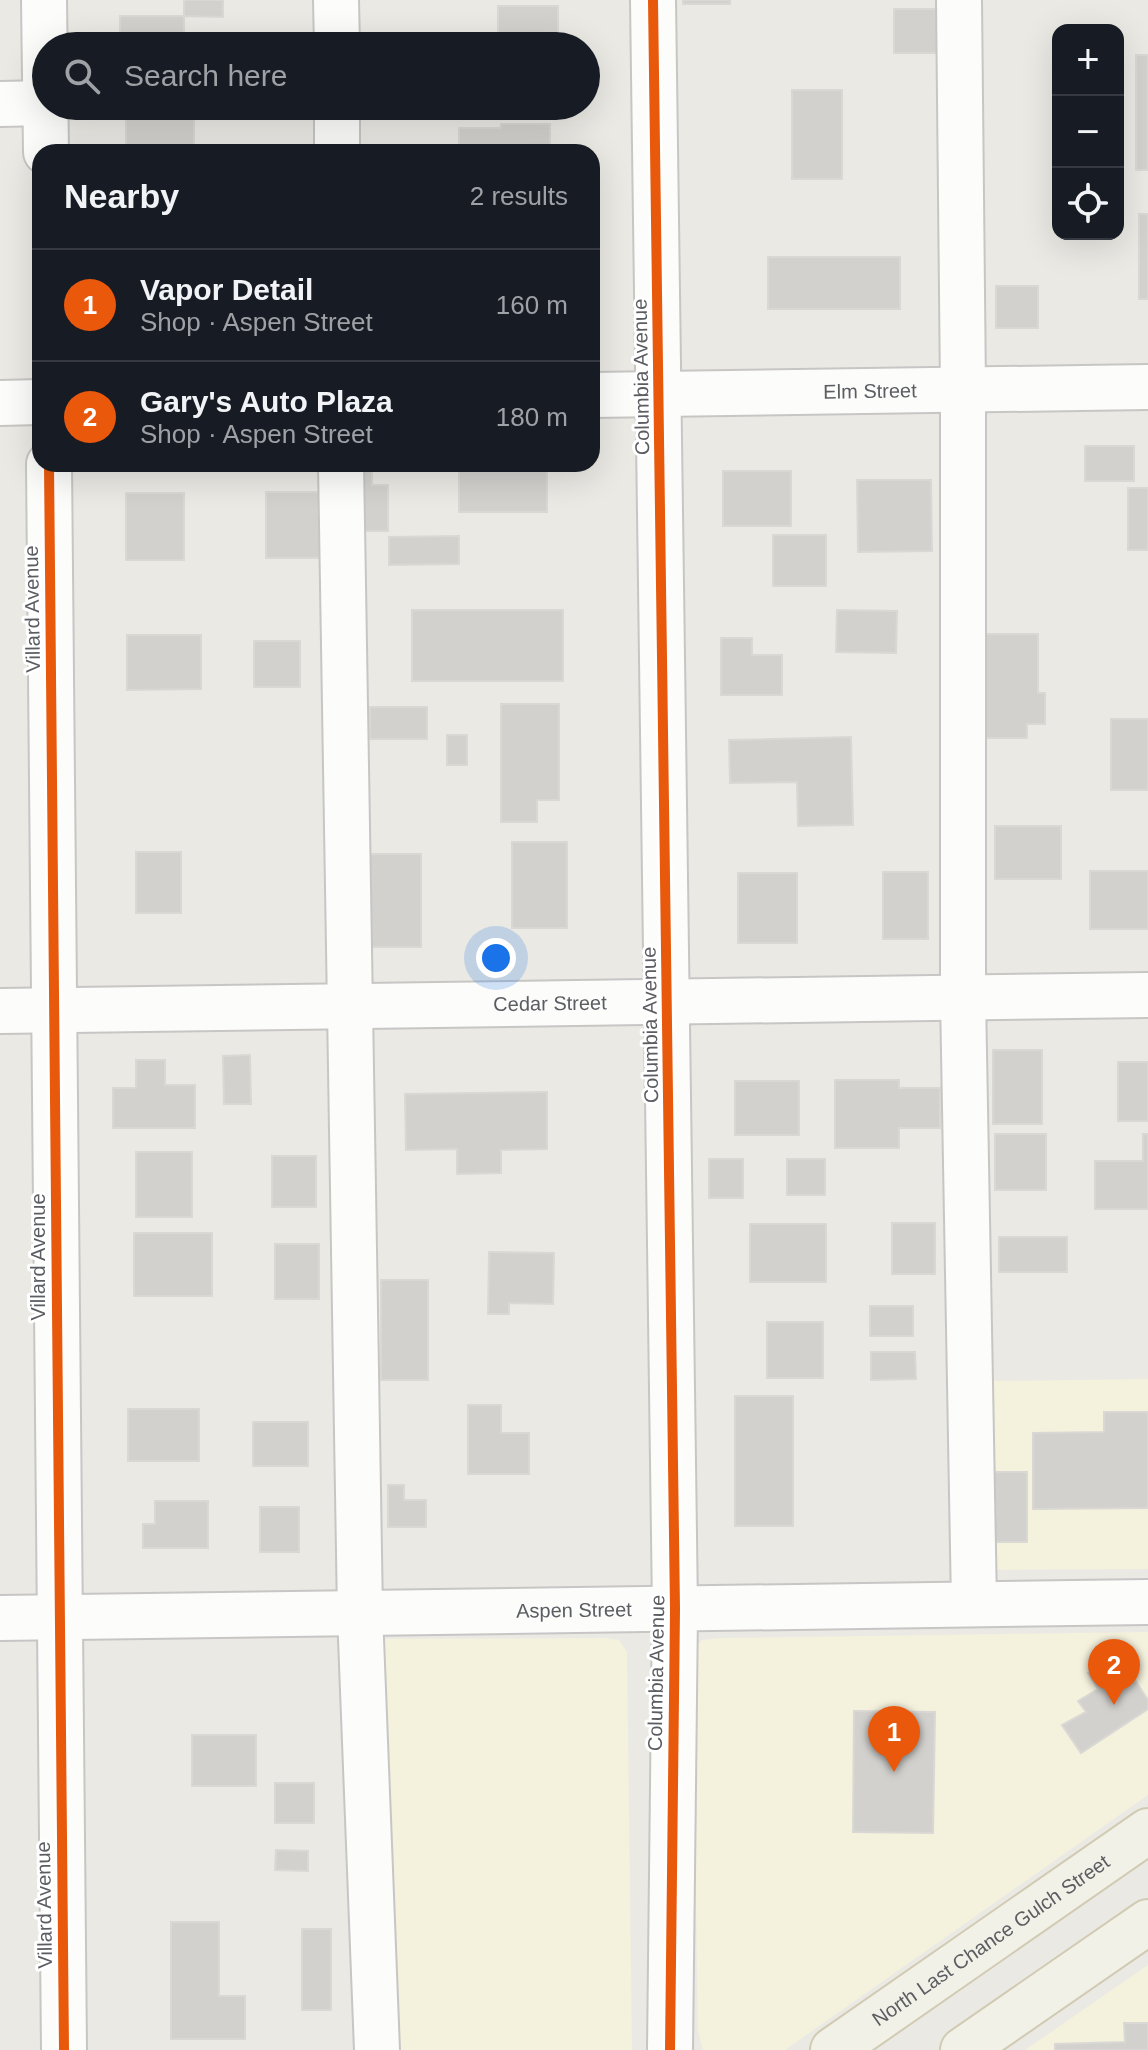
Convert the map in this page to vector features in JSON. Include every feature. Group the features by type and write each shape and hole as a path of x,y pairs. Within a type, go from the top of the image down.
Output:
{"main road":[{"name":"North Last Chance Gulch Street","path":"833,2050 1148,1831"},
{"path":"963,2050 1148,1922"}],"street":[{"path":"44,0 45,32"},
{"path":"336,0 337,32"},
{"name":"Columbia Avenue","path":"653,0 675,1609 670,2050"},
{"path":"959,0 963,390 963,997 974,1604"},
{"path":"0,104 32,103"},
{"path":"46,120 46,144"},
{"path":"337,120 337,144"},
{"name":"Elm Street","path":"600,395 1148,387"},
{"path":"0,403 32,402"},
{"name":"Villard Avenue","path":"49,472 64,2050"},
{"path":"341,472 360,1613 377,2050"},
{"name":"Cedar Street","path":"0,1011 1148,995"},
{"name":"Aspen Street","path":"0,1618 1148,1602"}],"shaded area":[{"path":"1148,1379 1148,1569 991,1570 988,1381"},
{"path":"1148,1632 1148,1795 785,2050 703,2050 698,2031 692,1651 702,1640"},
{"path":"362,1639 619,1640 627,1652 632,2050 377,2050"},
{"path":"1148,1965 1148,2050 1025,2050"}],"building":[{"path":"184,0 223,0 223,17 184,16"},
{"path":"683,0 730,0 730,4 683,4"},
{"path":"498,6 558,6 558,32 498,32"},
{"path":"894,9 938,9 938,53 894,53"},
{"path":"120,16 184,16 184,32 120,32"},
{"path":"1136,55 1148,55 1148,170 1136,170"},
{"path":"792,90 842,90 842,179 792,179"},
{"path":"126,120 194,120 194,144 126,144"},
{"path":"501,124 550,124 550,144 459,144 459,128 501,128"},
{"path":"1139,214 1148,214 1148,299 1139,299"},
{"path":"768,257 900,257 900,309 768,309"},
{"path":"996,286 1038,286 1038,328 996,328"},
{"path":"1085,446 1134,446 1134,481 1085,481"},
{"path":"723,471 791,471 791,526 723,526"},
{"path":"362,472 372,472 372,485 388,485 388,531 362,531"},
{"path":"459,472 547,472 547,512 459,512"},
{"path":"857,480 931,480 932,551 858,552"},
{"path":"1128,488 1148,488 1148,550 1128,550"},
{"path":"266,492 324,492 324,558 266,558"},
{"path":"126,493 184,493 184,560 126,560"},
{"path":"773,535 826,535 826,586 773,586"},
{"path":"459,536 459,564 389,565 389,537"},
{"path":"412,610 563,610 563,681 412,681"},
{"path":"837,610 897,611 896,653 836,652"},
{"path":"984,634 1038,634 1038,693 1045,693 1045,724 1027,724 1027,738 984,738"},
{"path":"127,635 201,635 201,689 127,690"},
{"path":"721,638 752,638 752,655 782,655 782,695 721,695"},
{"path":"254,641 300,641 300,687 254,687"},
{"path":"501,704 559,704 559,800 537,800 537,822 501,822"},
{"path":"370,707 427,707 427,739 370,739"},
{"path":"1111,719 1148,719 1148,790 1111,790"},
{"path":"447,735 467,735 467,765 447,765"},
{"path":"851,737 853,825 798,826 797,782 730,783 729,740"},
{"path":"995,826 1061,826 1061,879 995,879"},
{"path":"512,842 567,842 567,928 512,928"},
{"path":"136,852 181,852 181,913 136,913"},
{"path":"367,854 421,854 421,947 367,947"},
{"path":"1090,871 1148,871 1148,929 1090,929"},
{"path":"883,872 928,872 928,939 883,939"},
{"path":"738,873 797,873 797,943 738,943"},
{"path":"993,1050 1042,1050 1042,1124 993,1124"},
{"path":"250,1055 251,1104 224,1104 223,1056"},
{"path":"136,1060 165,1060 165,1085 195,1085 195,1128 113,1128 113,1088 136,1088"},
{"path":"1118,1062 1148,1062 1148,1121 1118,1121"},
{"path":"835,1080 899,1080 899,1088 940,1088 940,1128 899,1128 899,1148 835,1148"},
{"path":"735,1081 799,1081 799,1135 735,1135"},
{"path":"547,1092 547,1149 501,1150 501,1173 457,1174 457,1149 406,1150 405,1094"},
{"path":"995,1134 1046,1134 1046,1190 995,1190"},
{"path":"1143,1134 1148,1134 1148,1209 1095,1209 1095,1161 1143,1161"},
{"path":"136,1152 192,1152 192,1217 136,1217"},
{"path":"272,1156 316,1156 316,1207 272,1207"},
{"path":"709,1159 743,1159 743,1198 709,1198"},
{"path":"787,1159 825,1159 825,1195 787,1195"},
{"path":"892,1223 935,1223 935,1274 892,1274"},
{"path":"750,1224 826,1224 826,1282 750,1282"},
{"path":"134,1233 212,1233 212,1296 134,1296"},
{"path":"999,1237 1067,1237 1067,1272 999,1272"},
{"path":"275,1244 319,1244 319,1299 275,1299"},
{"path":"489,1252 554,1253 553,1304 509,1303 509,1314 488,1314"},
{"path":"381,1280 428,1280 428,1380 381,1380"},
{"path":"870,1306 913,1306 913,1336 870,1336"},
{"path":"767,1322 823,1322 823,1378 767,1378"},
{"path":"871,1352 915,1352 916,1379 871,1380"},
{"path":"735,1396 793,1396 793,1526 735,1526"},
{"path":"468,1405 501,1405 501,1433 529,1433 529,1474 468,1474"},
{"path":"128,1409 199,1409 199,1461 128,1461"},
{"path":"1104,1412 1148,1412 1148,1508 1033,1509 1033,1433 1104,1432"},
{"path":"253,1422 308,1422 308,1466 253,1466"},
{"path":"988,1472 1027,1472 1027,1542 988,1542"},
{"path":"388,1485 404,1485 404,1500 426,1500 426,1527 388,1527"},
{"path":"155,1501 208,1501 208,1548 143,1548 143,1524 155,1524"},
{"path":"260,1507 299,1507 299,1552 260,1552"},
{"path":"1118,1654 1148,1700 1148,1709 1081,1753 1062,1725 1086,1712 1078,1701 1098,1689 1088,1673"},
{"path":"854,1711 935,1712 933,1833 853,1832"},
{"path":"192,1735 256,1735 256,1786 192,1786"},
{"path":"275,1783 314,1783 314,1823 275,1823"},
{"path":"276,1850 308,1851 308,1871 275,1870"},
{"path":"171,1922 219,1922 219,1996 245,1996 245,2039 171,2039"},
{"path":"302,1929 331,1929 331,2010 302,2010"},
{"path":"1124,2023 1148,2023 1148,2050 1055,2050 1055,2044 1125,2042"}],"cycle path":[{"path":"653,0 675,1609 670,2050"},
{"path":"49,472 64,2050"}],"place":[{"name":"Gary's Auto Plaza","path":"1114,1705"},
{"name":"Vapor Detail","path":"894,1772"}]}
